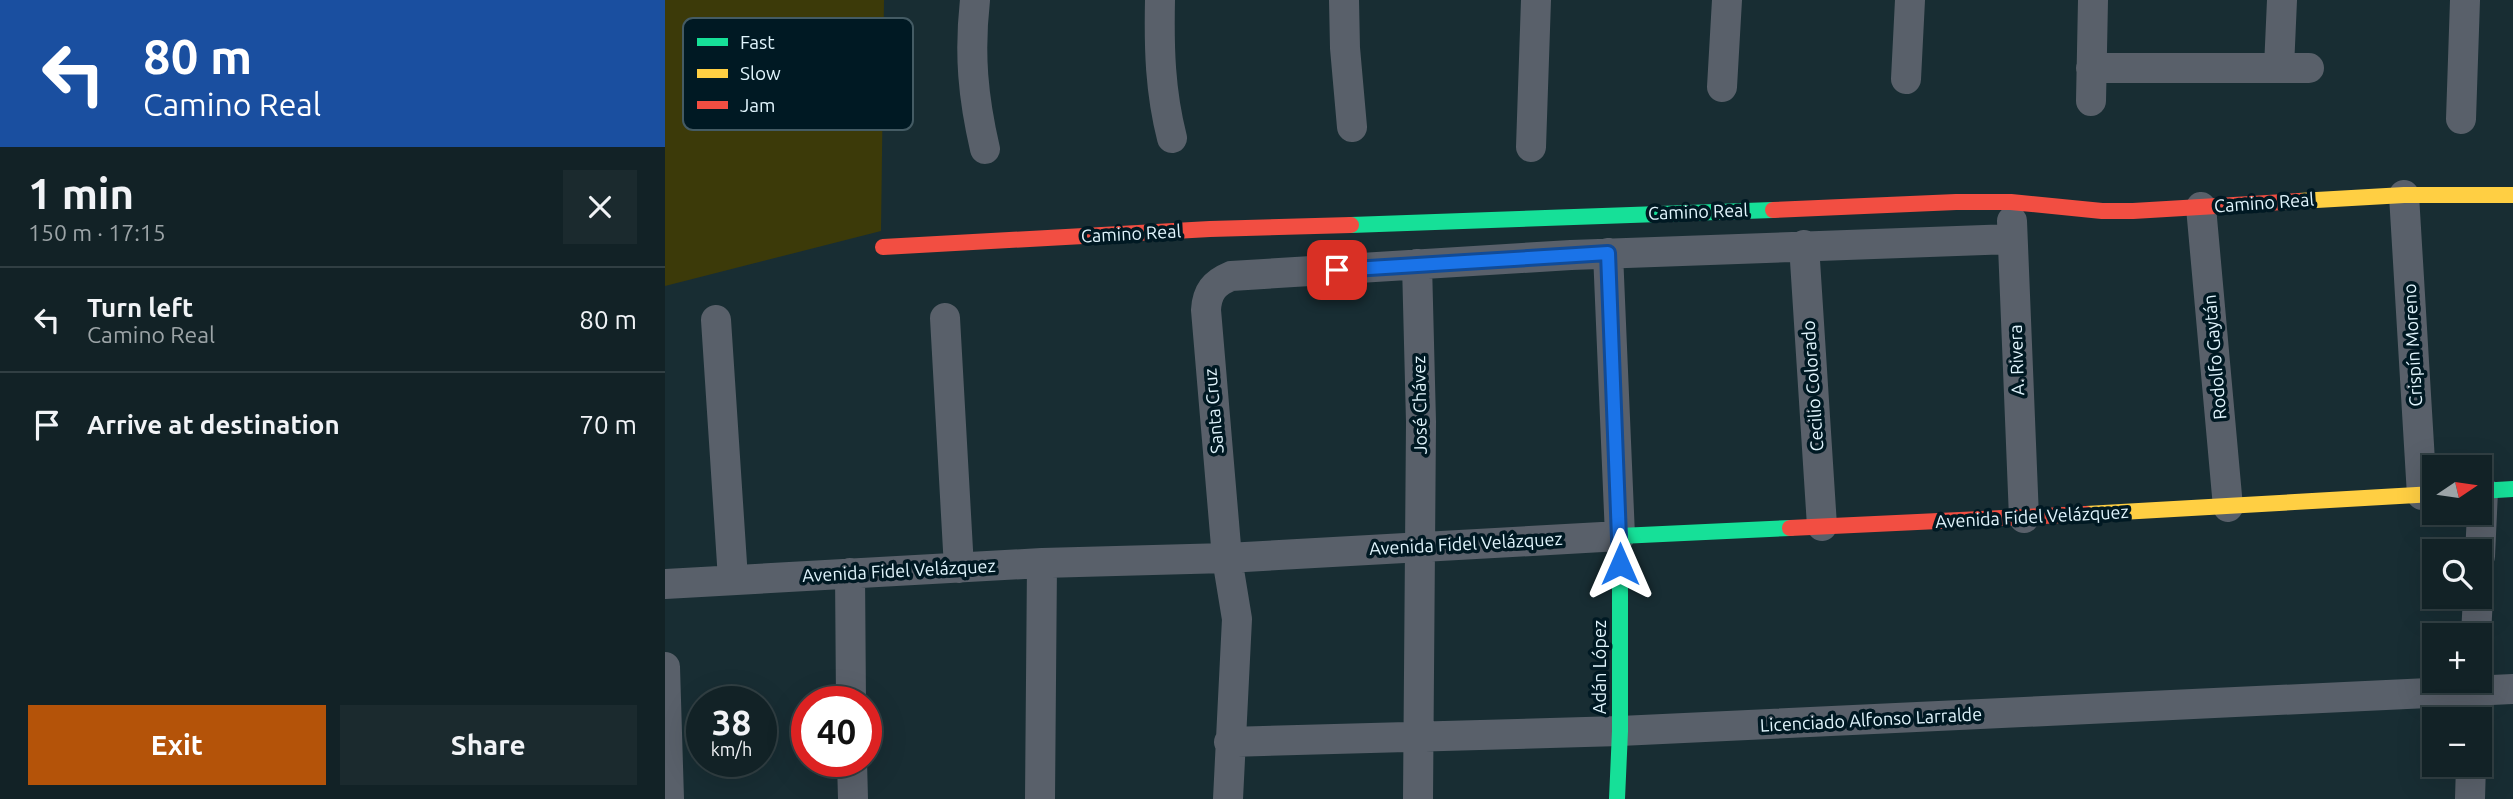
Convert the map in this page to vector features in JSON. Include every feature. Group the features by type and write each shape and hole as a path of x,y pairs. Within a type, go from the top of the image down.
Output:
{"street":[{"path":"975,0 971,61 976,109 985,149"},
{"path":"1160,0 1160,80 1172,138"},
{"path":"1344,0 1345,61 1352,127"},
{"path":"1531,147 1536,0"},
{"path":"1722,87 1727,0"},
{"path":"1906,79 1910,0"},
{"path":"2091,101 2093,0"},
{"path":"2279,68 2282,0"},
{"path":"2461,119 2465,0"},
{"path":"2091,68 2309,68"},
{"name":"Camino Real","path":"883,247 1210,229 1497,222 1956,202 2011,202 2102,211 2404,195 2513,195"},
{"name":"Crispín Moreno","path":"2404,195 2425,455"},
{"name":"A. Rivera","path":"2011,202 2024,518"},
{"name":"Rodolfo Gaytán","path":"2201,207 2228,507"},
{"path":"1417,264 1608,253 2012,239"},
{"name":"Cecilio Colorado","path":"1804,245 1822,526"},
{"path":"1608,253 1620,536"},
{"name":"Santa Cruz","path":"1228,799 1237,619 1227,558 1207,298 1219,281 1231,276 1417,264"},
{"name":"José Chávez","path":"1417,264 1421,422 1418,799"},
{"path":"945,318 959,568"},
{"path":"716,320 733,579"},
{"path":"2492,490 2513,489"},
{"name":"Avenida Fidel Velázquez","path":"665,584 1042,563 1227,558 1620,536 2024,518 2422,494"},
{"name":"Adán López","path":"1617,799 1620,731 1620,536"},
{"path":"1041,799 1042,563"},
{"path":"850,573 851,686"},
{"path":"665,667 669,799"},
{"name":"Licenciado Alfonso Larralde","path":"1229,742 1620,731 2473,697 2513,689"},
{"path":"852,777 853,799"},
{"path":"2470,799 2471,777"}],"shaded area":[{"path":"665,0 884,0 884,18 683,18 683,130 882,130 881,231 665,286"}],"traffic: fast":[{"path":"1351,225 1773,210"},
{"path":"2492,490 2513,489"},
{"path":"1617,799 1620,731 1620,536 1790,528"}],"traffic: slow":[{"path":"2299,201 2404,195 2513,195"},
{"path":"2086,514 2422,495"}],"traffic: jam":[{"path":"1773,210 2011,202 2102,211 2133,211 2299,201"},
{"path":"883,247 1210,229 1351,225"},
{"path":"1790,528 2086,514"}],"route":[{"path":"1337,270 1608,253 1620,564"}]}
